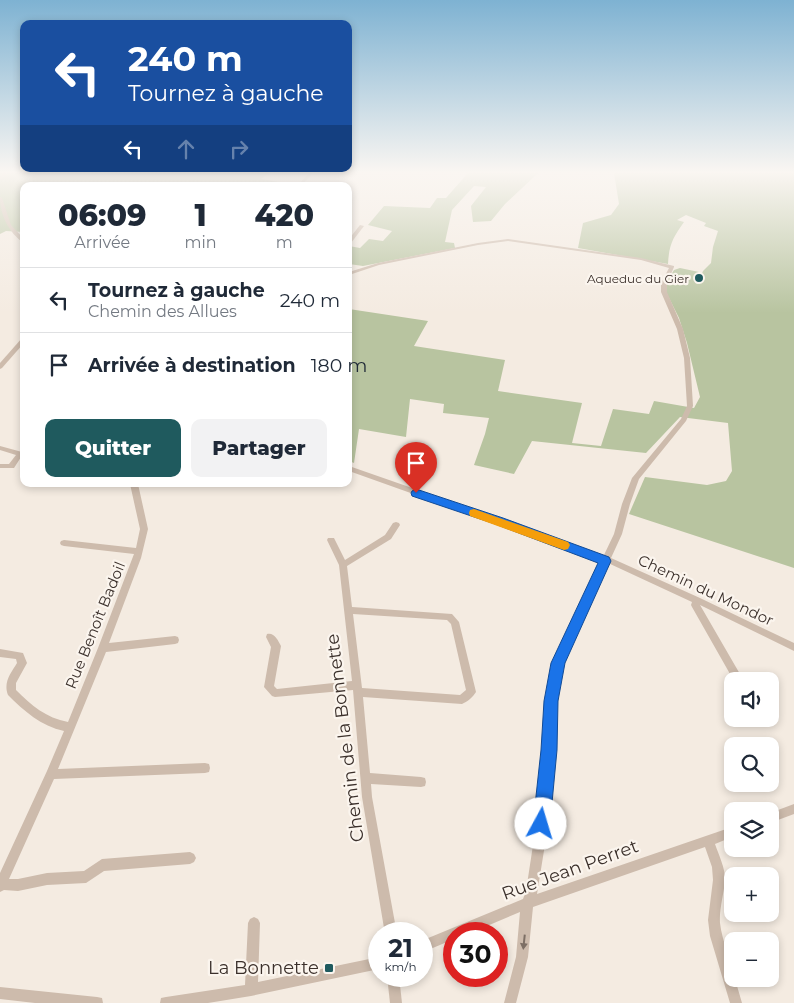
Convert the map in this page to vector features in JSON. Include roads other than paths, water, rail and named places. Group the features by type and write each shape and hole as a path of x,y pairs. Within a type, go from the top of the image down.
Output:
{"street":[{"path":"7,220 9,225 20,237"},
{"path":"352,238 362,226"},
{"path":"352,273 378,264 478,244 508,240 640,259 672,267 663,286 680,329 687,358 690,406 679,426 636,478 626,504 618,534 558,663 551,701 549,750 541,832 532,892 527,902 522,957 510,1003"},
{"path":"0,367 20,344"},
{"path":"0,448 20,454 11,466 0,466"},
{"name":"Chemin du Mondor","path":"352,469 605,561 611,561 794,647"},
{"name":"Rue Benoît Badoil","path":"0,885 51,774 103,648 139,551 144,529 135,487"},
{"path":"343,565 388,537 396,525"},
{"name":"Chemin de la Bonnette","path":"331,540 343,565 367,797 389,922"},
{"path":"64,543 139,551"},
{"path":"697,600 695,605 734,672"},
{"path":"270,637 276,646 269,687 275,693 357,688 462,700 471,692 455,622 449,617 348,610"},
{"path":"103,648 175,640"},
{"path":"0,653 20,656 22,663 11,682 11,692 33,714 47,721 70,727"},
{"path":"51,774 205,768"},
{"path":"365,778 421,782"},
{"path":"779,815 794,809"},
{"name":"Rue Jean Perret","path":"433,942 527,902 724,835"},
{"path":"708,841 718,867 719,880 714,920 716,936 736,1003"},
{"path":"0,885 18,885 47,879 86,877 102,865 190,858"},
{"path":"251,990 254,923"},
{"path":"166,1003 251,990 368,964"},
{"path":"394,987 396,1003"},
{"path":"0,993 97,1003"}],"place":[{"name":"Aqueduc du Gier","path":"699,278"},
{"name":"La Bonnette","path":"329,968"}]}
